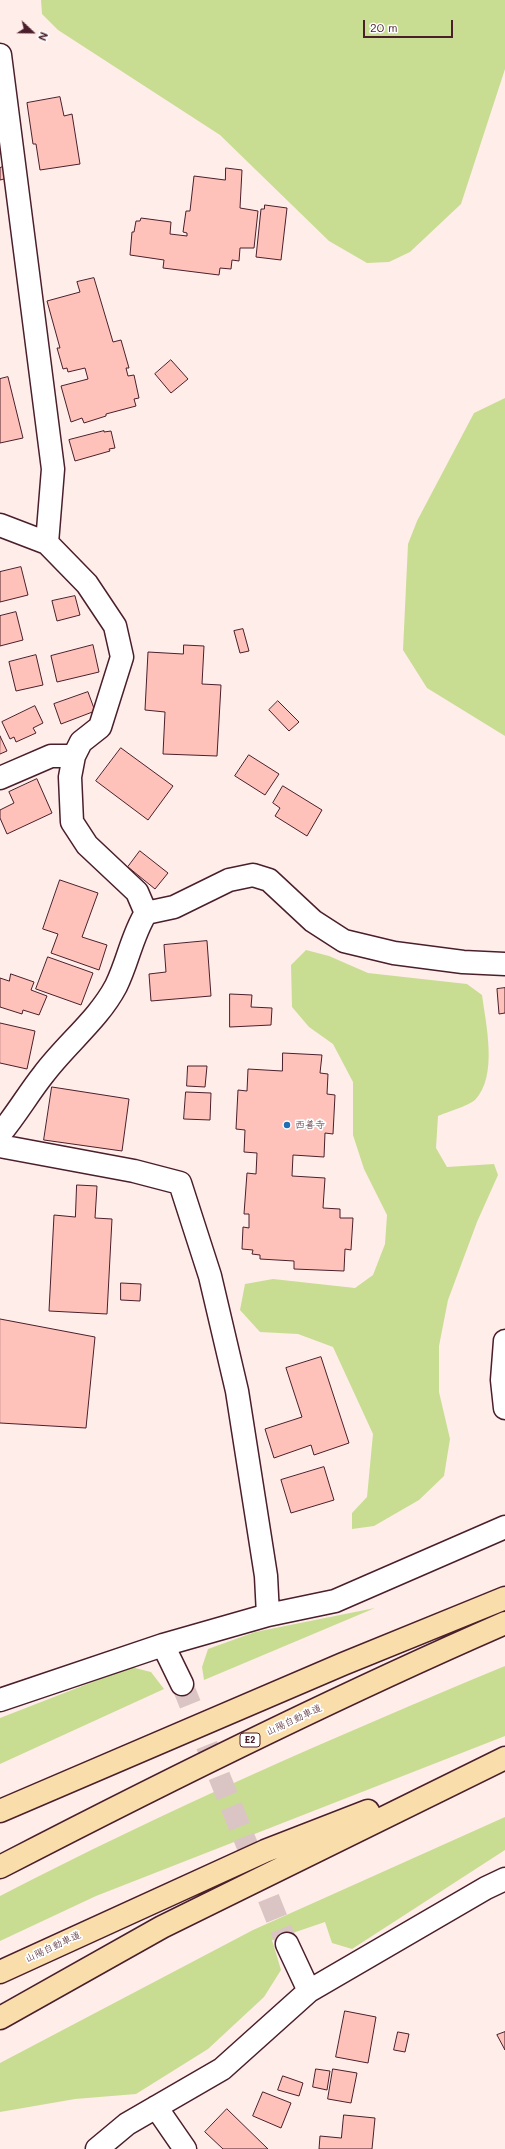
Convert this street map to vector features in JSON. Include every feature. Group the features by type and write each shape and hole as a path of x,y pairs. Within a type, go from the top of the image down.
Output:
{"highway":[{"path":"0,1811 343,1664 505,1598"},
{"name":"山陽自動車道","path":"0,1867 229,1750 430,1656 505,1623"},
{"path":"0,2018 162,1927 505,1758"},
{"name":"山陽自動車道","path":"0,1972 265,1851 505,1758"}],"street":[{"path":"0,55 53,469 47,543"},
{"path":"0,525 47,543 87,584 115,626 122,657 100,727 82,742 74,756 70,778 72,822 87,845 137,892 146,913"},
{"path":"0,778 51,756 74,756"},
{"path":"0,1134 17,1114 43,1075 102,1009 116,985 138,926 146,913 174,907 229,880 253,875 269,880 313,921 344,941 394,953 463,962 505,964"},
{"path":"0,1146 180,1182 210,1276 237,1391 266,1576 268,1615"},
{"path":"505,1341 502,1380 505,1408"},
{"path":"0,1700 163,1645 268,1615 335,1601 505,1527"},
{"path":"163,1645 182,1684"},
{"path":"97,2149 127,2124 222,2069 309,1991 486,1888 505,1880"},
{"path":"287,1944 309,1991"},
{"path":"156,2107 185,2149"}],"green space":[{"path":"41,0 505,0 505,69 461,204 410,252 389,262 367,263 329,241 220,135 58,30 42,14"},
{"path":"505,398 505,736 427,688 403,650 408,544 417,521 474,413"},
{"path":"306,950 329,956 368,973 467,984 482,995 488,1035 488,1064 482,1090 472,1102 438,1116 436,1148 447,1167 494,1164 498,1175 477,1222 448,1300 439,1346 439,1392 450,1439 444,1476 419,1500 374,1526 352,1529 352,1513 367,1497 373,1434 333,1347 298,1334 260,1332 240,1310 245,1284 273,1279 355,1288 373,1275 385,1244 387,1215 364,1169 353,1135 353,1082 333,1044 309,1027 292,1007 291,965"},
{"path":"375,1608 204,1680 202,1667 208,1649 255,1632"},
{"path":"505,1666 505,1736 96,1896 0,1941 0,1896 124,1834 250,1776"},
{"path":"131,1667 151,1672 164,1689 0,1764 0,1718"},
{"path":"505,1817 505,1850 352,1949 332,1943 325,1922 272,1940 281,1970 264,1997 208,2049 136,2094 75,2099 0,2112 0,2063 253,1930"}],"building":[{"path":"60,97 64,116 72,114 80,164 40,170 36,144 33,144 27,103"},
{"path":"5,166 8,178 0,180 0,168"},
{"path":"226,168 242,170 240,208 258,211 254,248 240,248 239,261 232,260 231,269 220,268 219,275 163,268 164,260 130,255 132,232 134,232 136,221 140,221 141,218 171,222 170,234 187,236 187,233 183,232 186,211 190,211 194,176 225,180"},
{"path":"265,205 287,208 281,260 256,257 261,209 264,209"},
{"path":"94,278 113,342 121,340 129,368 126,368 128,376 134,375 139,398 134,399 136,406 106,414 106,416 84,423 82,418 71,422 61,386 88,379 85,368 68,372 67,368 63,369 57,348 60,348 47,301 80,292 77,282"},
{"path":"171,360 188,379 171,393 155,374"},
{"path":"8,377 23,438 0,443 0,379"},
{"path":"104,431 111,431 115,448 109,449 110,451 75,461 69,440"},
{"path":"21,567 28,595 0,602 0,572"},
{"path":"75,596 80,615 57,621 52,601"},
{"path":"16,612 23,640 0,646 0,616"},
{"path":"243,629 249,651 240,653 234,631"},
{"path":"93,645 99,672 57,682 51,656"},
{"path":"184,645 204,646 202,684 221,685 217,756 163,754 165,712 145,710 148,652 183,654"},
{"path":"36,655 43,685 16,691 9,662"},
{"path":"88,692 95,711 61,724 54,704"},
{"path":"278,701 299,722 289,731 269,710"},
{"path":"35,706 43,723 33,728 36,733 16,742 14,737 10,739 2,722"},
{"path":"0,736 7,751 0,754"},
{"path":"121,748 173,786 148,820 96,781"},
{"path":"249,755 279,774 265,795 235,776"},
{"path":"37,779 52,813 7,834 0,818 0,810 14,803 9,792"},
{"path":"283,786 322,810 307,836 275,816 280,808 273,803"},
{"path":"140,851 168,873 155,889 128,867"},
{"path":"60,880 98,893 82,937 107,945 99,970 51,953 58,934 43,929"},
{"path":"207,941 211,996 151,1001 149,974 166,972 164,945"},
{"path":"48,957 93,973 81,1005 36,989"},
{"path":"11,974 34,982 31,990 47,996 39,1015 23,1010 22,1014 0,1007 0,978 9,981"},
{"path":"505,988 505,1013 499,1014 497,989"},
{"path":"230,994 252,995 251,1007 272,1008 271,1025 230,1027"},
{"path":"0,1023 35,1031 27,1069 0,1063"},
{"path":"283,1053 322,1055 320,1073 328,1074 327,1094 335,1095 333,1134 325,1133 324,1157 293,1155 292,1176 325,1178 323,1208 340,1209 340,1218 353,1218 351,1250 345,1249 344,1271 294,1269 294,1261 260,1259 260,1255 252,1254 253,1250 242,1249 243,1227 249,1228 249,1214 244,1214 247,1173 256,1174 257,1153 244,1152 245,1130 236,1129 238,1090 247,1091 248,1069 282,1071"},
{"path":"188,1066 207,1066 205,1087 187,1086"},
{"path":"52,1087 129,1099 122,1151 44,1140"},
{"path":"186,1092 211,1093 210,1120 184,1119"},
{"path":"77,1185 97,1186 95,1218 112,1219 107,1314 49,1311 54,1215 75,1217"},
{"path":"121,1283 141,1284 140,1301 121,1300"},
{"path":"0,1319 95,1337 86,1428 0,1423"},
{"path":"321,1357 349,1443 314,1455 311,1445 274,1458 265,1429 302,1417 286,1368"},
{"path":"324,1467 334,1500 291,1513 281,1480"},
{"path":"345,2011 376,2017 368,2063 336,2057"},
{"path":"398,2032 409,2034 405,2052 394,2050"},
{"path":"505,2032 505,2050 497,2035"},
{"path":"316,2069 330,2071 327,2090 313,2087"},
{"path":"333,2069 357,2073 351,2103 328,2099"},
{"path":"283,2076 303,2083 299,2096 278,2090"},
{"path":"263,2092 291,2103 281,2128 253,2116"},
{"path":"227,2109 268,2149 223,2149 205,2132"},
{"path":"344,2115 375,2118 372,2149 319,2149 320,2136 341,2138"}],"tunnel":[{"path":"182,1684 287,1944"}],"place":[{"name":"西善寺","path":"287,1125"}]}
